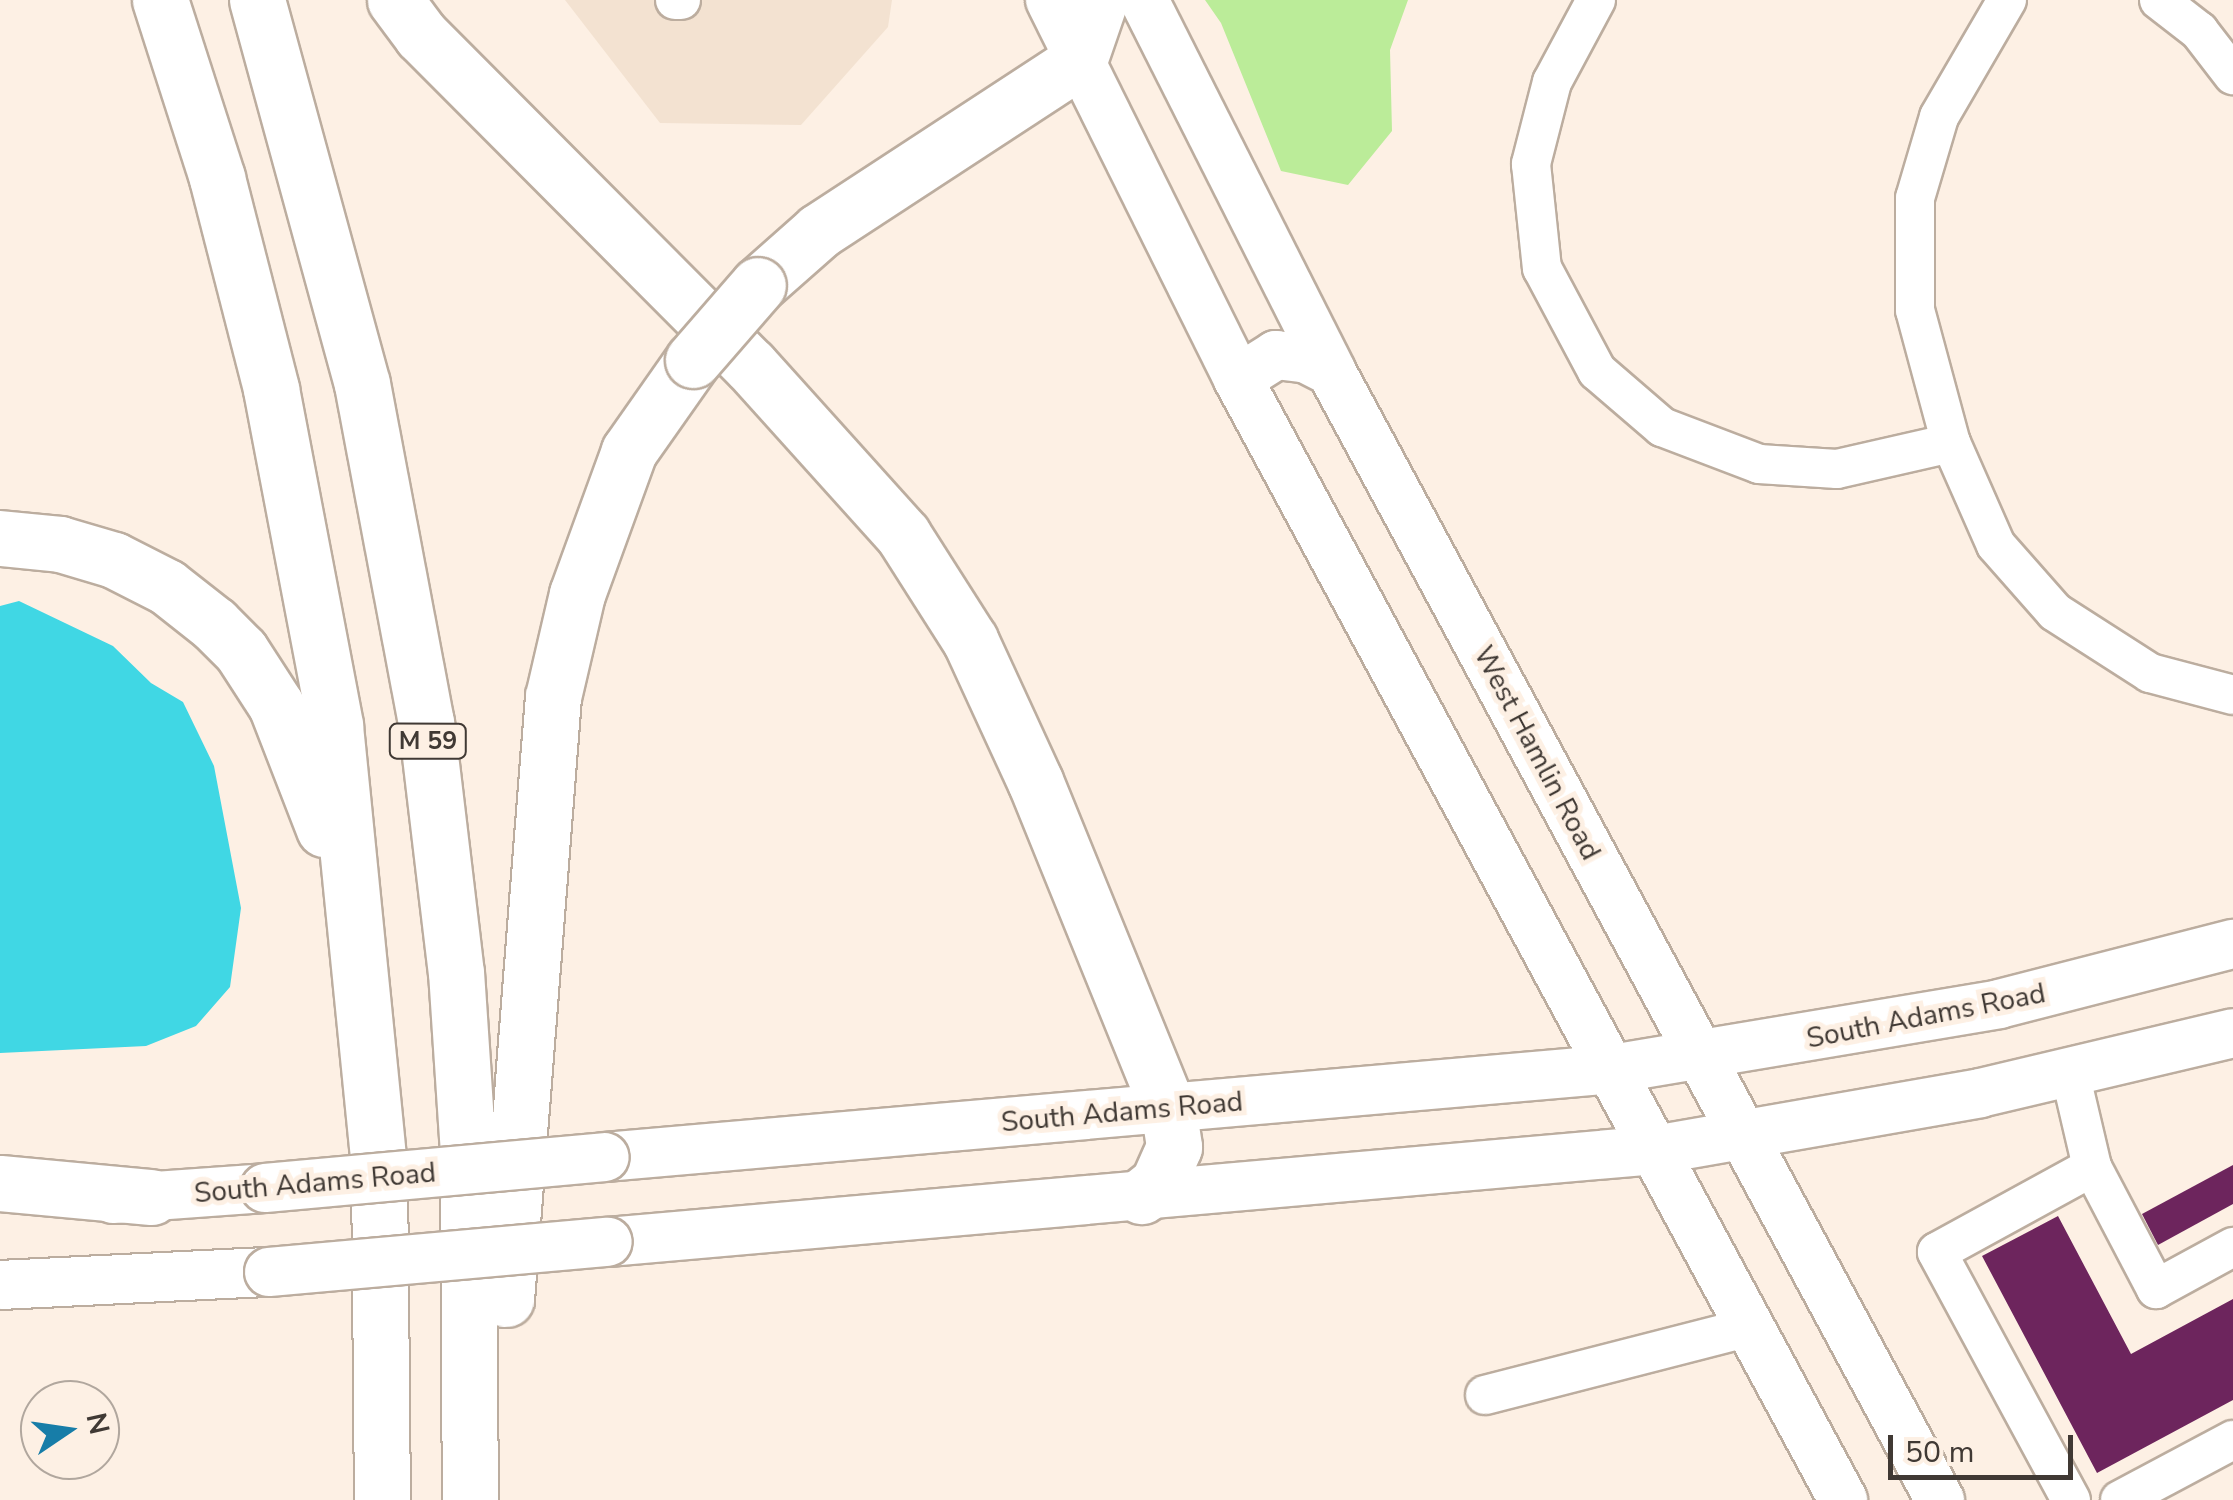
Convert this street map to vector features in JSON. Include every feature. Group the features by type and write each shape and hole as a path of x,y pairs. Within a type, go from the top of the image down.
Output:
{"highway":[{"path":"160,0 244,278 308,562 348,817 370,1027 382,1240 382,1500"},
{"name":"M 59","path":"257,0 362,384 426,722 456,972 468,1151 470,1500"},
{"path":"396,0 421,35 750,366 903,534 970,640 1036,781 1168,1108 1174,1148 1158,1183 1142,1196"},
{"path":"479,1500 514,1237 553,697 577,594 621,470 693,360 758,284 819,231 1079,61 1100,0"},
{"path":"0,538 60,544 114,560 190,604 241,651 276,705 311,783 370,1027"},
{"path":"0,1183 150,1197"}],"main road":[{"path":"1050,0 1238,379 1844,1500"},
{"name":"West Hamlin Road","path":"1144,0 1330,371 1940,1500"},
{"path":"1238,379 1276,354 1308,359 1330,371"},
{"name":"South Adams Road","path":"0,1201 150,1197 265,1188 1612,1069 1999,1004 2233,944"},
{"path":"0,1286 269,1272 1655,1150 1744,1137 2070,1073 2233,1033"}],"street":[{"path":"1596,0 1552,82 1536,126 1531,183 1535,241 1547,282 1597,370 1662,427 1759,464 1837,470 1951,442"},
{"path":"2007,0 1938,118 1914,198 1915,310 1951,442 1996,545 2055,612 2123,660 2180,684 2233,695"},
{"path":"2159,0 2198,31 2233,75"},
{"path":"2070,1073 2092,1167 2156,1289 2233,1248"},
{"path":"2071,1500 1937,1252 2092,1167"},
{"path":"1485,1395 1750,1327"},
{"path":"2120,1500 2233,1440"}],"shaded area":[{"path":"565,0 892,0 888,27 801,125 660,123"}],"green space":[{"path":"1205,0 1408,0 1390,50 1392,131 1348,185 1281,171 1221,23"}],"water":[{"path":"19,601 113,646 151,683 183,702 214,766 241,908 230,987 196,1026 146,1046 0,1053 0,606"}],"building":[{"path":"2233,1165 2233,1204 2158,1245 2142,1214"},
{"path":"2058,1216 2131,1354 2233,1299 2233,1400 2097,1473 1982,1256"}]}
